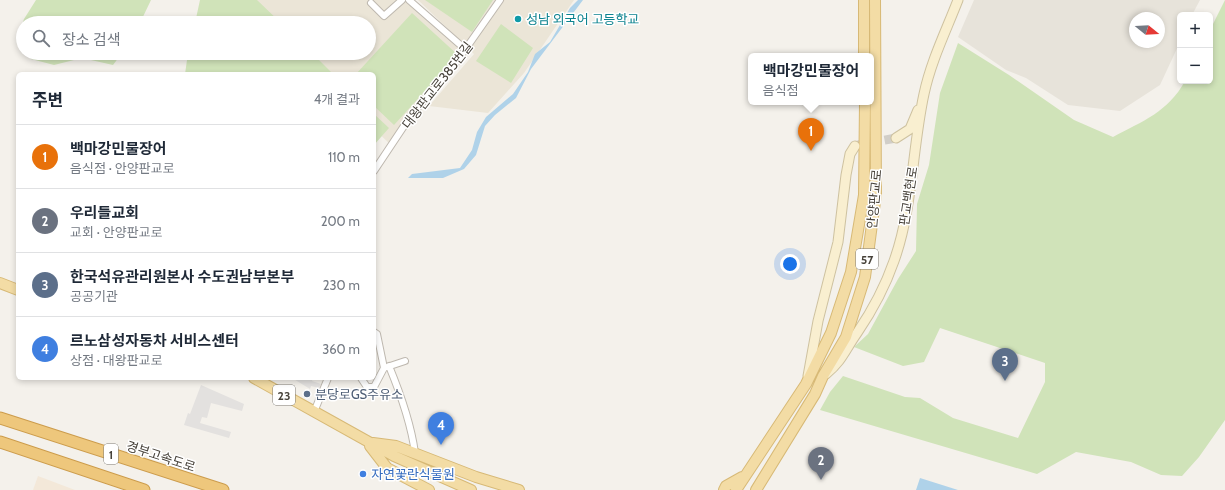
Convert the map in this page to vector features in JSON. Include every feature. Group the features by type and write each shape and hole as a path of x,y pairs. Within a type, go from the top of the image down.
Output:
{"highway":[{"name":"경부고속도로","path":"0,418 223,490"},
{"name":"1","path":"0,442 144,490"}],"main road":[{"path":"864,0 864,53"},
{"name":"안양판교로","path":"756,490 815,394 823,376 846,337 865,277 876,194 877,116 875,0"},
{"name":"안양판교로","path":"736,490 806,384 831,333 851,272 864,195 865,105"},
{"path":"0,283 16,289"},
{"name":"23","path":"258,380 367,442 421,469 470,490"},
{"path":"367,442 396,446 476,477 519,490"},
{"path":"367,442 387,468 429,490"},
{"path":"724,490 726,486 744,476"}],"street":[{"path":"371,3 384,16 402,0"},
{"path":"410,0 465,49"},
{"name":"대왕판교로385번길","path":"376,168 410,117 465,49 500,0"},
{"name":"판교백현로","path":"823,376 838,364 870,315 887,281 901,235 929,72 958,0"},
{"path":"915,150 912,144 908,141 896,138 910,130 924,95"},
{"path":"806,384 818,321 838,242 850,154 855,146"},
{"path":"376,333 387,367 398,388 412,431 415,453"},
{"path":"362,380 367,387 374,387 387,367 405,361"},
{"path":"314,412 327,380"}],"shaded area":[{"path":"234,0 409,0 461,51 391,145 376,131 376,72 312,72 299,60 376,60 376,16 251,16"},
{"path":"418,0 574,0 524,73 488,113 429,106 474,54"},
{"path":"974,0 1200,0 1194,12 1177,12 1177,48 1160,85 1120,111 1068,105 1026,78 1006,70 958,37"},
{"path":"295,380 312,380 321,384 319,388 311,386 310,389"},
{"path":"201,385 244,404 242,411 211,403 207,418 202,417 200,423 231,432 229,438 184,425 188,413 190,414"},
{"path":"38,476 75,490 33,490"}],"green space":[{"path":"36,0 151,0 143,16 26,16"},
{"path":"200,0 257,0 274,16 197,16"},
{"path":"425,0 493,0 472,32"},
{"path":"1225,0 1225,420 1199,457 1182,476 1161,475 1131,462 1076,452 1037,474 820,410 830,392 843,376 905,397 920,398 953,418 1018,438 1045,382 1045,363 940,328 924,362 903,366 854,347 868,334 898,279 916,251 917,204 929,165 940,93 958,43 1009,75 1074,120 1113,137 1154,115 1171,101 1183,84 1213,84 1213,24"},
{"path":"412,13 458,55 394,125 376,108 376,72 358,72 369,60 376,60 376,52"},
{"path":"501,24 533,48 511,83 476,61"},
{"path":"35,60 74,60 54,65"},
{"path":"91,60 117,60 113,65"},
{"path":"187,60 319,60 331,72 185,72"},
{"path":"376,116 389,128 376,143"}],"water":[{"path":"578,0 583,0 531,69 516,98 495,115 485,126 476,155 464,169 443,178 408,178 412,174 460,168 472,150 477,132 486,117 513,94 528,72 535,54 550,42 570,8"},
{"path":"920,478 958,490 916,490"}],"tunnel":[{"path":"858,145 896,138"}],"place":[{"name":"성남 외국어 고등학교","path":"518,19"},
{"name":"백마강민물장어","path":"811,151"},
{"name":"한국석유관리원본사 수도권남부본부","path":"1005,381"},
{"name":"분당로GS주유소","path":"307,394"},
{"name":"르노삼성자동차 서비스센터","path":"441,445"},
{"name":"자연꽃란식물원","path":"363,474"},
{"name":"우리들교회","path":"821,480"}]}
